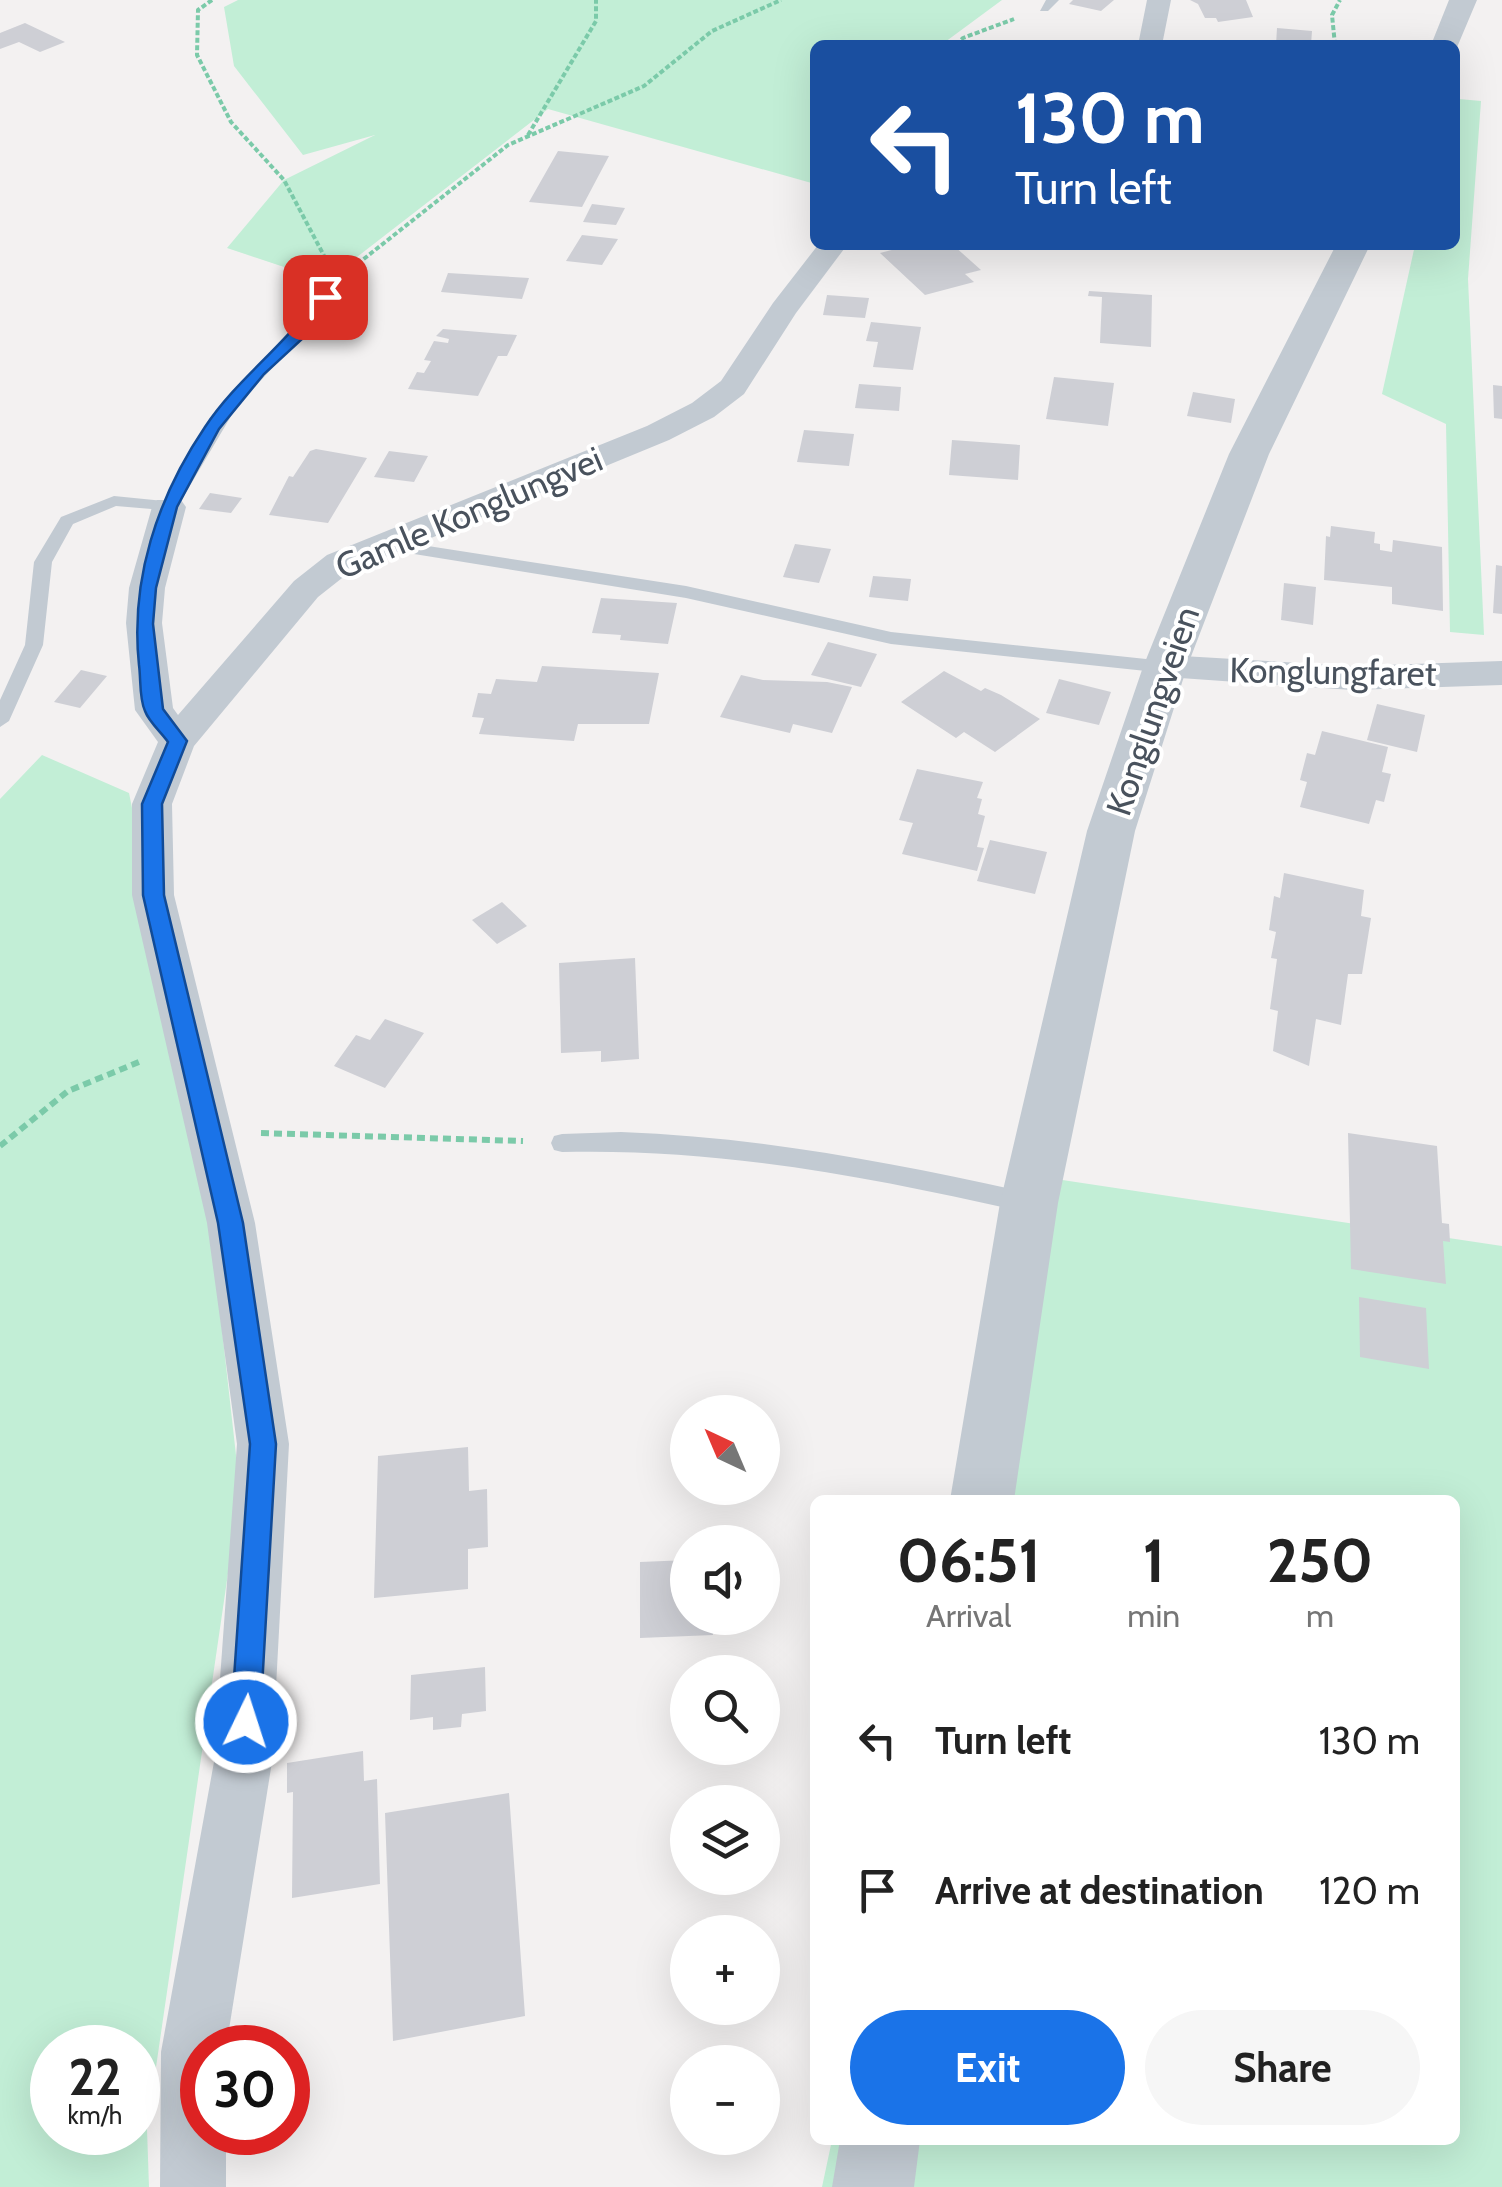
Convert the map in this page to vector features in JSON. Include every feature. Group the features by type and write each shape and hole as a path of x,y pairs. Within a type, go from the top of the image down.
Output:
{"street":[{"path":"1151,40 1160,0"},
{"path":"1448,40 1464,0"},
{"name":"Gamle Konglungvei","path":"193,2187 193,2052 243,1762 263,1444 230,1223 153,895 152,804 178,741 306,590 340,564 383,544 658,434 702,410 733,386 784,308 829,250"},
{"name":"Konglungveien","path":"983,1495 1029,1203 1112,831 1164,667 1249,454 1351,250"},
{"path":"168,507 147,588 144,624 154,710 178,741"},
{"name":"Konglungfaret","path":"1164,667 1352,678 1502,673"},
{"path":"873,2187 879,2145"}],"lane":[{"path":"0,722 34,645 42,562 67,521 114,501 168,507 212,428 258,371 310,324 325,297"},
{"path":"383,544 686,592 892,638 1164,667"},
{"path":"562,1143 718,1144 860,1166 1029,1203"}],"path":[{"path":"212,0 198,10 197,55 231,122 284,180 338,280 508,145 644,86 712,30 781,0"},
{"path":"528,136 596,21 596,0"},
{"path":"1334,40 1332,15 1340,0"},
{"path":"961,40 1049,4"},
{"path":"0,1146 68,1091 186,1043"},
{"path":"210,1138 282,1131 562,1143"}],"green space":[{"path":"238,0 1002,0 948,40 810,40 810,183 548,109 326,281 227,248 284,180 375,135 303,155 234,66 224,7"},
{"path":"1460,99 1481,101 1468,279 1484,635 1450,632 1446,424 1382,394 1414,250 1460,250"},
{"path":"42,755 129,793 203,1160 240,1491 160,2040 160,2025 30,2025 30,2155 148,2155 149,2187 0,2187 0,799"},
{"path":"1029,1175 1502,1246 1502,2187 822,2187 831,2145 1460,2145 1460,1495 965,1495"}],"building":[{"path":"1073,0 1114,0 1101,11 1069,4"},
{"path":"1190,0 1246,0 1253,17 1218,22 1216,18 1205,18 1198,4"},
{"path":"25,23 65,42 40,52 19,42 0,49 0,33"},
{"path":"1277,28 1312,31 1311,40 1276,40"},
{"path":"558,151 609,156 582,207 529,202"},
{"path":"592,204 625,208 616,225 583,222"},
{"path":"582,235 618,239 602,265 566,261"},
{"path":"959,250 981,270 965,274 974,282 925,295 880,253"},
{"path":"448,273 529,278 522,299 441,292"},
{"path":"1089,291 1152,295 1151,347 1100,343 1102,297 1088,296"},
{"path":"827,295 869,298 865,318 823,315"},
{"path":"871,322 921,327 913,370 873,367 878,342 866,341"},
{"path":"443,329 517,335 507,356 498,356 478,396 408,389 417,372 424,373 431,361 424,360 434,341 448,343 449,339 436,336"},
{"path":"1054,377 1114,383 1108,426 1046,419"},
{"path":"859,384 901,387 899,411 855,408"},
{"path":"1493,385 1502,386 1502,419 1494,418"},
{"path":"1193,392 1235,399 1231,423 1187,416"},
{"path":"804,430 854,434 849,466 797,462"},
{"path":"952,440 1020,445 1018,480 949,475"},
{"path":"310,451 367,458 328,523 269,515 289,476 293,477"},
{"path":"389,451 428,456 414,482 374,477"},
{"path":"210,493 242,498 231,513 199,509"},
{"path":"1331,526 1375,532 1374,543 1380,544 1380,550 1392,552 1393,540 1442,547 1443,611 1392,604 1392,587 1324,580 1326,536 1330,537"},
{"path":"795,544 831,549 819,583 783,577"},
{"path":"1496,565 1502,566 1502,614 1493,613"},
{"path":"873,576 911,579 908,601 869,597"},
{"path":"1284,583 1316,587 1313,625 1281,620"},
{"path":"601,598 677,603 668,644 592,633"},
{"path":"828,642 877,654 861,687 811,675"},
{"path":"542,666 659,673 649,724 578,724 574,741 479,734 484,718 472,717 478,693 491,694 496,679 537,682"},
{"path":"81,670 107,676 80,708 54,702"},
{"path":"944,671 981,691 985,688 1001,695 1040,719 995,752 964,732 956,738 901,702"},
{"path":"741,675 852,687 832,733 793,724 790,733 720,717"},
{"path":"1059,679 1111,692 1099,725 1046,713"},
{"path":"1377,704 1425,715 1417,752 1367,740"},
{"path":"1322,731 1388,747 1382,772 1391,774 1384,802 1376,800 1369,824 1300,807 1307,782 1300,780 1307,753 1315,755"},
{"path":"917,769 983,782 977,798 982,799 978,814 985,816 977,847 984,848 977,871 902,854 913,823 899,820"},
{"path":"990,840 1047,852 1035,894 977,881"},
{"path":"1284,873 1364,890 1361,916 1371,918 1362,974 1348,974 1341,1025 1316,1019 1309,1066 1273,1051 1278,1011 1270,1009 1277,959 1271,958 1276,932 1269,930 1274,896 1280,898"},
{"path":"502,902 527,926 497,944 472,920"},
{"path":"635,958 639,1059 601,1062 601,1051 561,1053 559,963"},
{"path":"385,1019 424,1033 385,1088 334,1066 356,1035 370,1040"},
{"path":"1348,1133 1437,1146 1442,1223 1449,1224 1450,1242 1443,1241 1446,1284 1351,1269"},
{"path":"1359,1297 1426,1308 1429,1369 1360,1357"},
{"path":"468,1447 469,1491 487,1489 488,1547 468,1549 468,1589 374,1598 378,1456"},
{"path":"670,1561 670,1635 713,1635 640,1638 640,1562"},
{"path":"485,1667 486,1711 462,1714 461,1727 433,1730 433,1717 410,1720 411,1675"},
{"path":"363,1751 364,1781 377,1779 380,1884 292,1898 293,1792 287,1793 287,1763"},
{"path":"509,1793 525,2016 393,2041 385,1813"}],"route":[{"path":"246,1722 263,1444 230,1223 153,895 152,804 178,741 154,710 144,624 147,588 168,507 212,428 258,371 310,324 325,297"}]}
